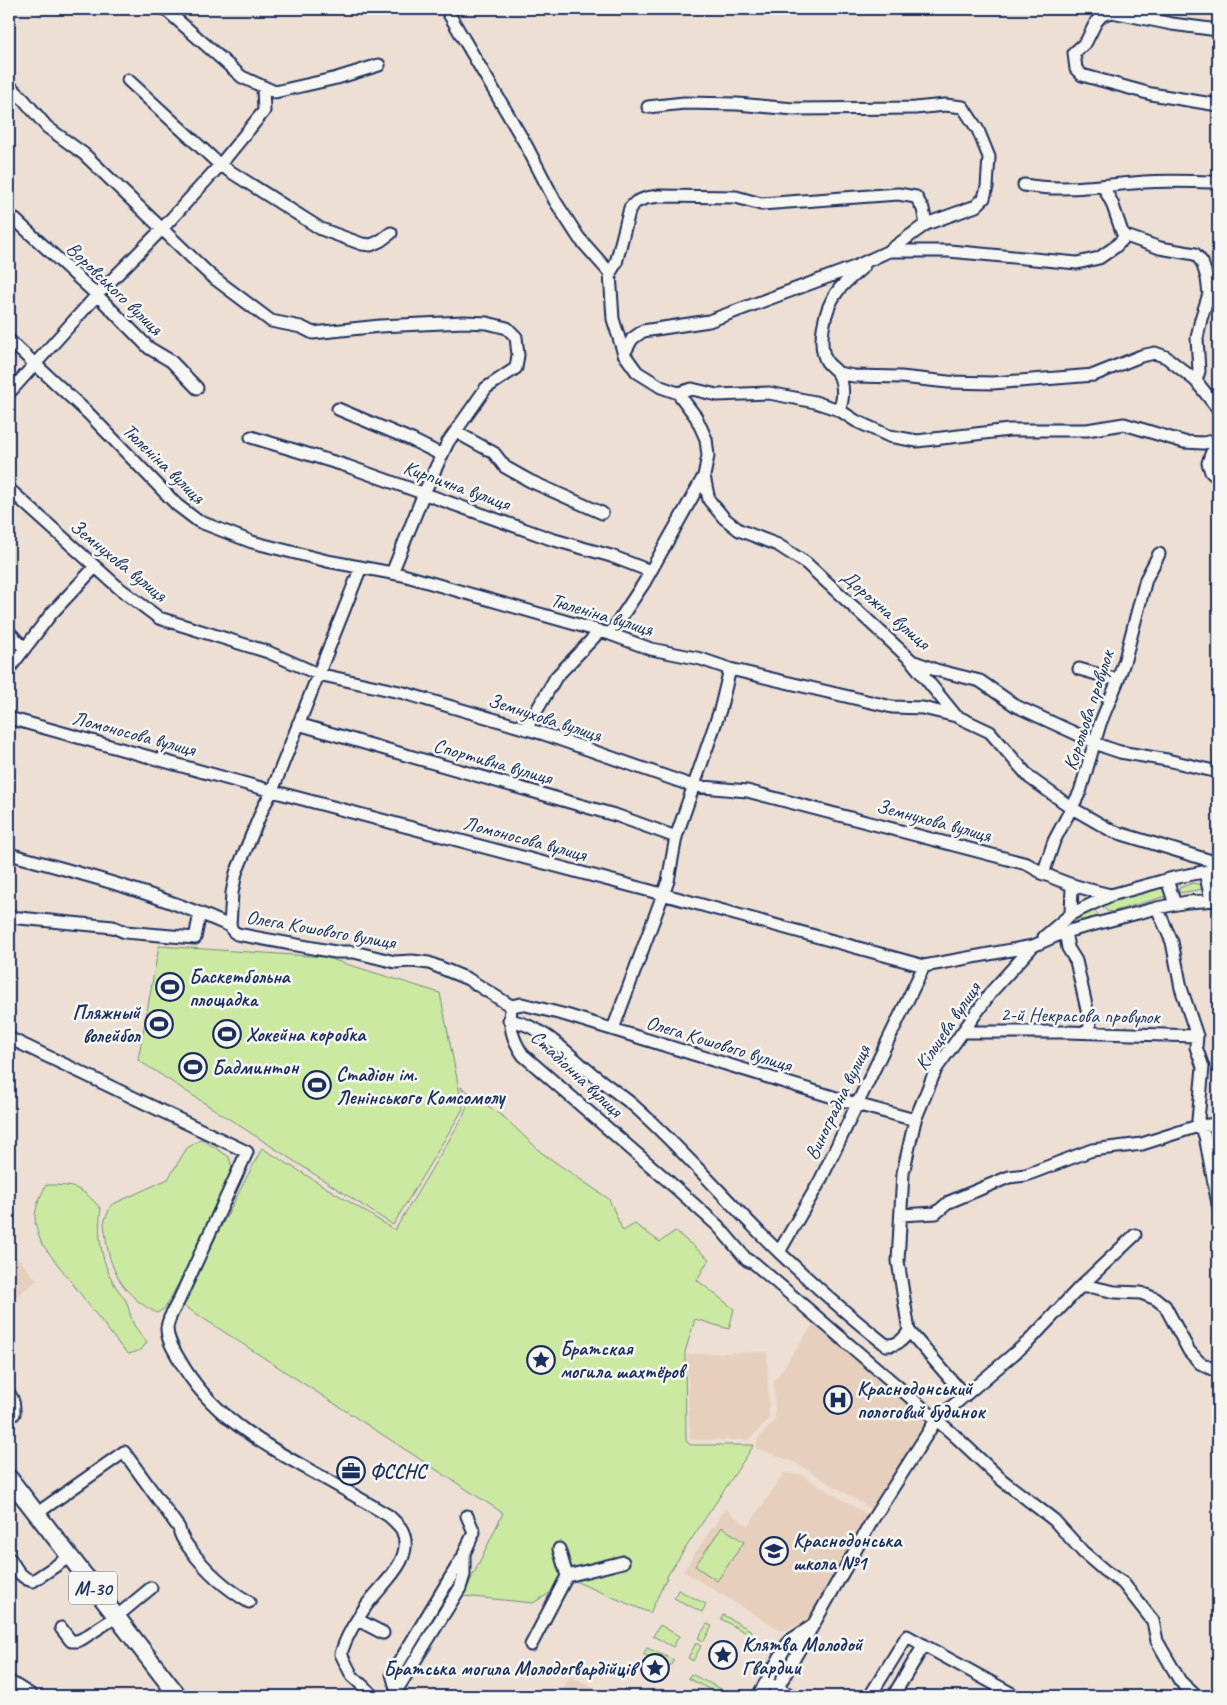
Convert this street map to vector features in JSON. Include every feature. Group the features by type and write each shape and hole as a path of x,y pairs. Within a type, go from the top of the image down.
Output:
{"highway":[{"name":"М-30","path":"10,1484 36,1514 178,1696"}],"main road":[{"path":"9,1684 30,1696"}],"street":[{"path":"166,9 242,77 275,92 337,78 379,65"},
{"path":"446,9 526,145 555,201 579,238 610,273"},
{"path":"1218,30 1172,24 1112,12 1102,15 1096,22 1086,42 1074,53 1076,68 1082,75 1151,94 1218,104"},
{"path":"128,80 220,165 321,229 362,244 371,245 391,233"},
{"path":"9,85 46,127 84,154 210,275 271,321 301,327 313,333 380,326 472,322 507,328 516,336 518,355 516,368 486,388 442,455 424,493 392,573"},
{"path":"9,393 97,295 162,229 220,165 264,111 263,88"},
{"path":"624,354 632,339 644,331 709,320 869,261 889,251 926,224 976,206 984,198 987,187 989,157 978,130 963,107 945,105 914,108 794,109 684,102 648,107"},
{"path":"1024,185 1042,188 1147,182 1218,182"},
{"path":"1103,186 1112,203 1122,232 1126,236 1160,248 1195,254 1202,262 1209,294 1197,338 1198,371 1196,381"},
{"path":"526,729 556,677 605,633 644,582 704,476 708,456 706,439 696,417 678,393 661,387 637,372 624,354 613,319 610,273 616,264 630,208 636,202 659,196 736,197 761,204 898,194 916,197 923,210 926,224"},
{"name":"Воровського вулиця","path":"9,214 97,295 149,348 171,361 196,388"},
{"path":"889,251 949,251 1077,263 1099,258 1115,247 1126,236"},
{"path":"839,410 843,400 838,373 827,361 822,343 825,315 837,292 869,261"},
{"name":"Тюленіна вулиця","path":"9,340 89,414 177,506 198,521 252,542 327,561 392,573 605,633 651,649 701,659 730,669 892,707 923,708 956,716 990,732 1030,778 1072,808 1112,831 1218,863"},
{"path":"838,373 854,376 993,383 1094,375 1141,356 1155,353 1166,356 1196,381 1218,409"},
{"path":"678,393 692,389 717,395 769,393 815,402 839,410 856,421 889,436 917,441 1009,430 1087,430 1124,424 1184,442 1203,443 1218,440"},
{"path":"338,409 412,440 442,455"},
{"path":"456,432 494,453 504,467 530,481 602,513"},
{"name":"Кирпична вулиця","path":"251,437 347,466 551,539 611,556 650,571"},
{"path":"1218,445 1211,454 1208,463 1211,472 1218,478"},
{"name":"Дорожна вулиця","path":"704,476 709,500 724,518 739,530 778,545 806,563 912,661 936,670 963,675 980,681 1016,706 1120,752 1168,760 1218,772"},
{"name":"Земнухова вулиця","path":"9,489 118,588 159,618 268,652 318,674 404,693 526,729 693,786 748,791 1027,864 1043,874 1072,886 1111,895"},
{"name":"Корольова провулок","path":"1043,874 1054,841 1080,792 1094,741 1118,680 1146,579 1159,554"},
{"path":"9,669 51,614 95,567"},
{"path":"230,926 232,893 236,873 272,791 361,567"},
{"path":"9,632 24,648"},
{"path":"912,661 956,716"},
{"path":"613,1029 668,881 676,837 720,710 730,669"},
{"path":"1079,669 1118,680"},
{"name":"Ломоносова вулиця","path":"9,718 272,791 662,894 924,966 1033,946"},
{"name":"Спортивна вулиця","path":"298,724 618,816 676,837"},
{"name":"Олега Кошового вулиця","path":"9,854 92,876 162,898 230,926 237,934 335,952 354,952 395,962 429,963 468,979 511,1006 522,1004 613,1029 856,1104 915,1120"},
{"path":"1033,946 1071,914 1111,895 1218,869"},
{"path":"1205,872 1215,899"},
{"path":"1167,880 1174,904"},
{"path":"1071,914 1072,886"},
{"name":"Кільцева вулиця","path":"909,1331 898,1261 903,1173 915,1120 936,1069 992,991 1033,946 1065,932 1106,921 1174,904 1215,899"},
{"path":"1096,902 1106,921"},
{"path":"1157,908 1172,942 1181,988 1197,1036 1196,1047 1203,1067 1198,1120 1205,1136 1218,1204"},
{"path":"9,917 113,927 130,933 195,938 200,913"},
{"path":"1065,932 1068,948 1076,961 1090,1023 1089,1033"},
{"name":"Виноградна вулиця","path":"779,1252 820,1181 924,966"},
{"path":"509,1020 511,1006"},
{"name":"Стадіонна вулиця","path":"909,1331 898,1343 886,1344 829,1298 779,1252 633,1105 558,1043 532,1026 509,1020 515,1043 524,1055 718,1226 747,1260 754,1263 936,1420 1002,1480 1054,1520 1083,1552 1105,1571 1123,1583 1153,1621 1158,1641 1180,1681 1196,1696"},
{"name":"2-й Некрасова провулок","path":"963,1032 1197,1036"},
{"path":"9,1038 247,1152 171,1314 167,1328 169,1341 185,1371 204,1396 237,1426 260,1442 389,1516 401,1528 405,1539 402,1562 366,1606 345,1639 341,1654 352,1676 374,1696"},
{"path":"901,1216 939,1212 949,1202 1009,1176 1026,1175 1092,1150 1142,1144 1201,1126 1218,1124"},
{"path":"776,1692 873,1519 936,1420 1029,1340 1080,1287 1135,1235"},
{"path":"1080,1287 1092,1287 1115,1292 1141,1293 1156,1299 1165,1306 1189,1351 1200,1363 1218,1372"},
{"path":"909,1331 965,1396"},
{"path":"9,1393 13,1398 14,1414 9,1418"},
{"path":"36,1514 124,1452 179,1528 180,1535 203,1567 230,1591 249,1602"},
{"path":"395,1694 460,1588 464,1575 464,1554 474,1532 467,1516"},
{"path":"531,1645 567,1576 559,1549"},
{"path":"10,1559 20,1574 33,1581 69,1557"},
{"path":"567,1576 623,1562"},
{"path":"61,1628 71,1641 77,1641 116,1617 152,1588"},
{"path":"358,1620 383,1633"},
{"path":"758,1696 789,1641 813,1625"},
{"path":"870,1696 907,1636 1016,1696"},
{"path":"893,1696 924,1646"},
{"path":"766,1682 776,1692 792,1696"}],"shaded area":[{"path":"12,1251 37,1280 9,1302 9,1253"},
{"name":"Краснодонський пологовий будинок","path":"815,1322 925,1421 873,1510 796,1463 756,1448 759,1437 775,1420 774,1381"},
{"path":"767,1352 769,1419 749,1440 690,1440 687,1354"},
{"name":"Краснодонська школа №1","path":"784,1473 800,1474 870,1516 863,1531 807,1622 782,1631 683,1571 725,1509 748,1526"},
{"path":"570,1676 611,1696 560,1696"}],"green space":[{"path":"1193,883 1203,885 1204,889 1179,893 1179,888"},
{"path":"1157,888 1165,889 1167,896 1111,912 1103,907 1104,903"},
{"path":"1093,908 1099,916 1079,921 1075,919 1076,915"},
{"name":"Стадіон ім. Ленінського Комсомолу","path":"159,946 324,957 440,993 463,1109 393,1225 138,1060"},
{"path":"461,1087 505,1118 542,1153 609,1199 623,1231 635,1224 660,1242 675,1231 709,1259 697,1280 734,1309 729,1329 695,1319 685,1352 686,1441 691,1445 754,1445 669,1573 650,1613 572,1580 533,1603 463,1596 503,1513 181,1304 262,1148 395,1230 464,1115 467,1105"},
{"path":"202,1139 229,1157 232,1167 231,1176 180,1281 165,1308 157,1313 137,1300 121,1283 111,1262 104,1223 111,1205 168,1179 187,1148"},
{"path":"46,1185 77,1189 88,1196 101,1209 99,1227 103,1256 113,1282 126,1301 134,1326 147,1342 141,1350 129,1354 122,1348 42,1244 36,1228 35,1214"},
{"path":"722,1527 744,1542 717,1581 695,1566"},
{"path":"678,1590 706,1604 702,1612 674,1598"},
{"path":"723,1615 752,1631 750,1635 721,1619"},
{"path":"707,1624 712,1626 704,1641 698,1638"},
{"path":"660,1625 679,1636 673,1647 653,1636"},
{"path":"696,1643 701,1646 693,1661 688,1658"},
{"path":"647,1648 674,1660 670,1666 643,1654"},
{"path":"691,1674 721,1689 718,1694 688,1678"}],"place":[{"name":"Баскетбольна площадка","path":"170,987"},
{"name":"Пляжный волейбол","path":"159,1024"},
{"name":"Хокейна коробка","path":"227,1034"},
{"name":"Бадминтон","path":"193,1067"},
{"name":"Стадіон ім. Ленінського Комсомолу","path":"317,1085"},
{"name":"Братская могила шахтёров","path":"541,1360"},
{"name":"Краснодонський пологовий будинок","path":"838,1400"},
{"name":"ФССНС","path":"351,1471"},
{"name":"Краснодонська школа №1","path":"774,1551"},
{"name":"Клятва Молодой Гвардии","path":"723,1655"},
{"name":"Братська могила Молодогвардійців","path":"655,1668"}]}
